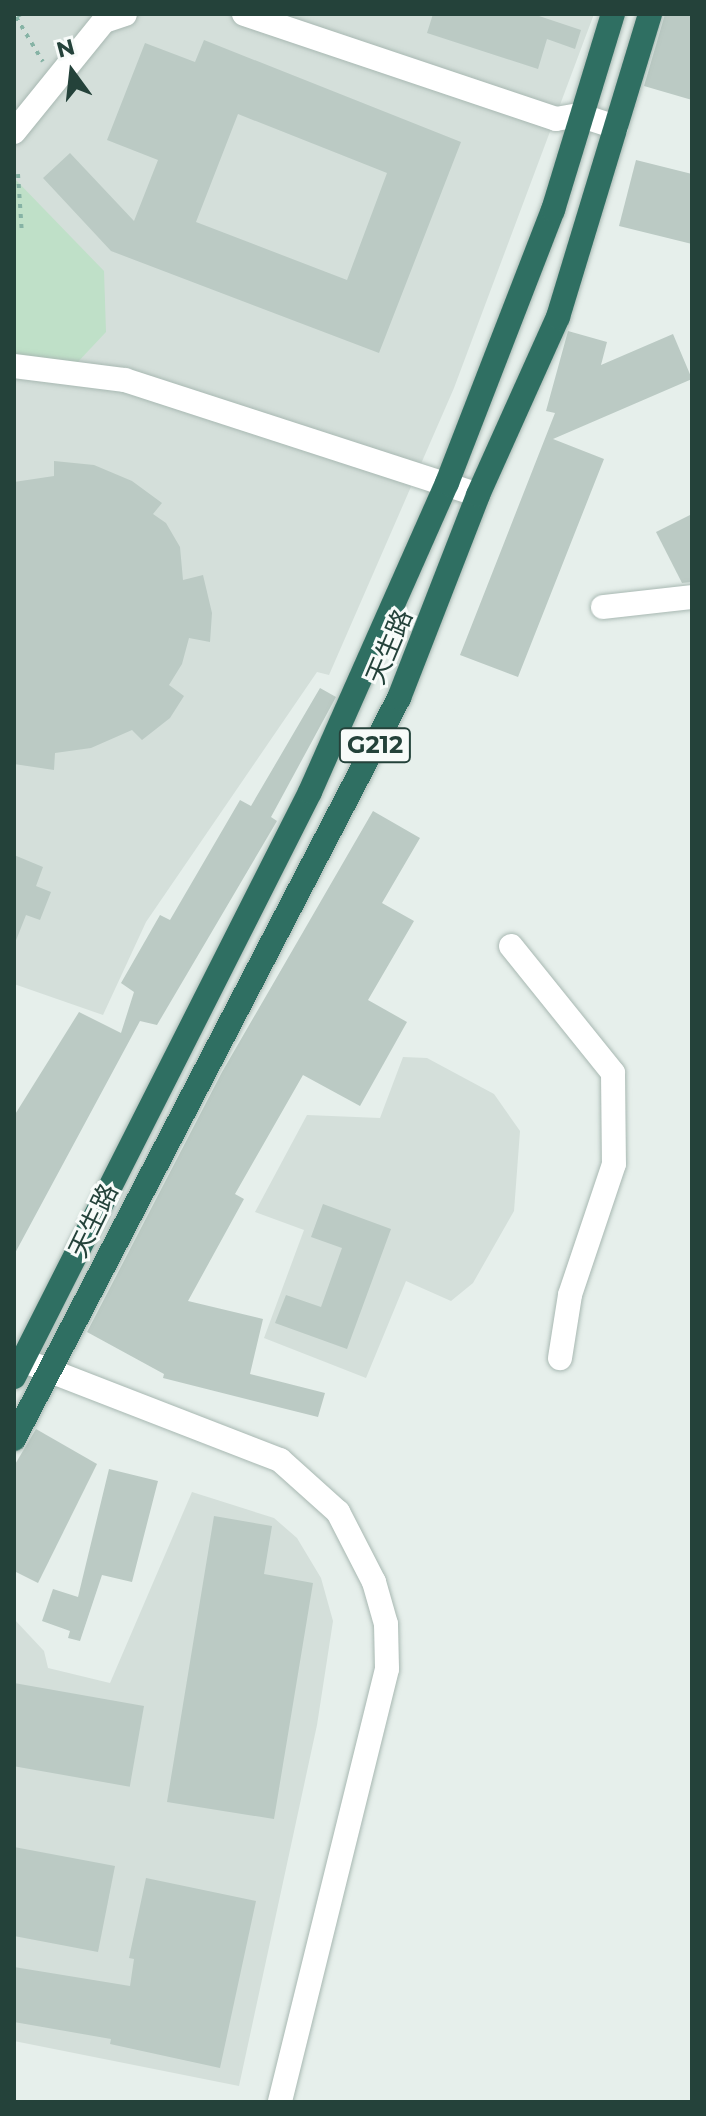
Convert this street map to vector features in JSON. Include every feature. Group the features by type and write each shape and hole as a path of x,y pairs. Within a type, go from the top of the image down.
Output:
{"highway":[{"name":"天生路","path":"18,1369 310,792 447,483 553,210 579,115 613,14"},
{"name":"天生路","path":"14,1439 151,1168 399,698 478,495 558,317 650,14"}],"street":[{"path":"14,132 104,21 125,14"},
{"path":"244,14 556,119 579,115 616,127"},
{"path":"14,366 125,380 478,495"},
{"path":"603,607 692,597"},
{"path":"511,946 613,1073 614,1164 570,1295 560,1358"},
{"path":"18,1369 50,1372 280,1460 338,1512 360,1546 374,1582 386,1624 387,1669 280,2102"}],"path":[{"path":"17,17 55,81"},
{"path":"18,174 22,234"}],"shaded area":[{"path":"14,14 594,14 454,388 329,675 317,672 146,922 103,1015 14,984"},
{"path":"403,1057 427,1058 494,1094 520,1131 514,1211 473,1283 451,1301 406,1281 366,1378 264,1338 304,1230 255,1212 307,1115 380,1118"},
{"path":"192,1492 274,1518 297,1538 321,1578 333,1621 317,1725 239,2086 14,2041 14,1619 44,1651 48,1668 110,1683"}],"green space":[{"path":"14,178 104,271 106,332 75,365 14,356"}],"building":[{"path":"433,14 533,14 581,30 575,49 547,39 538,69 427,33"},
{"path":"665,14 692,14 692,100 644,86"},
{"path":"204,40 461,142 379,353 111,251 43,178 70,153 134,221 158,160 107,140 145,43 195,62","holes":["238,114 387,173 347,280 196,222"]},
{"path":"636,160 692,174 692,244 619,226"},
{"path":"568,331 607,342 601,365 673,334 692,379 553,439 604,459 518,677 460,655 555,413 546,411"},
{"path":"54,461 94,465 132,481 162,503 153,514 166,523 180,547 183,580 203,575 212,613 210,642 189,638 182,664 169,685 184,696 170,718 142,740 132,730 91,748 55,753 54,770 14,764 14,482 54,476"},
{"path":"692,514 692,582 682,583 656,532"},
{"path":"320,688 336,697 271,817 277,821 157,1025 140,1021 14,1255 14,1116 79,1012 121,1033 134,992 121,983 160,915 170,920 240,800 251,806"},
{"path":"373,811 420,838 382,903 414,921 368,1000 407,1022 360,1106 303,1075 235,1194 244,1199 188,1301 263,1319 250,1374 325,1393 318,1417 163,1378 164,1374 87,1332 222,1072"},
{"path":"14,855 43,867 36,886 51,892 40,920 26,915 15,943"},
{"path":"323,1204 391,1229 347,1349 275,1323 286,1295 321,1307 342,1248 311,1237"},
{"path":"36,1429 97,1464 38,1583 14,1571 14,1466"},
{"path":"109,1469 158,1481 132,1582 102,1575 80,1641 68,1638 70,1631 42,1621 53,1589 78,1597"},
{"path":"214,1516 272,1526 264,1574 313,1583 274,1819 167,1802"},
{"path":"14,1683 144,1706 130,1787 14,1766"},
{"path":"14,1847 115,1866 98,1952 14,1936"},
{"path":"146,1878 256,1901 220,2068 110,2044 111,2039 14,2022 14,1967 130,1986 134,1959 129,1958"}]}
